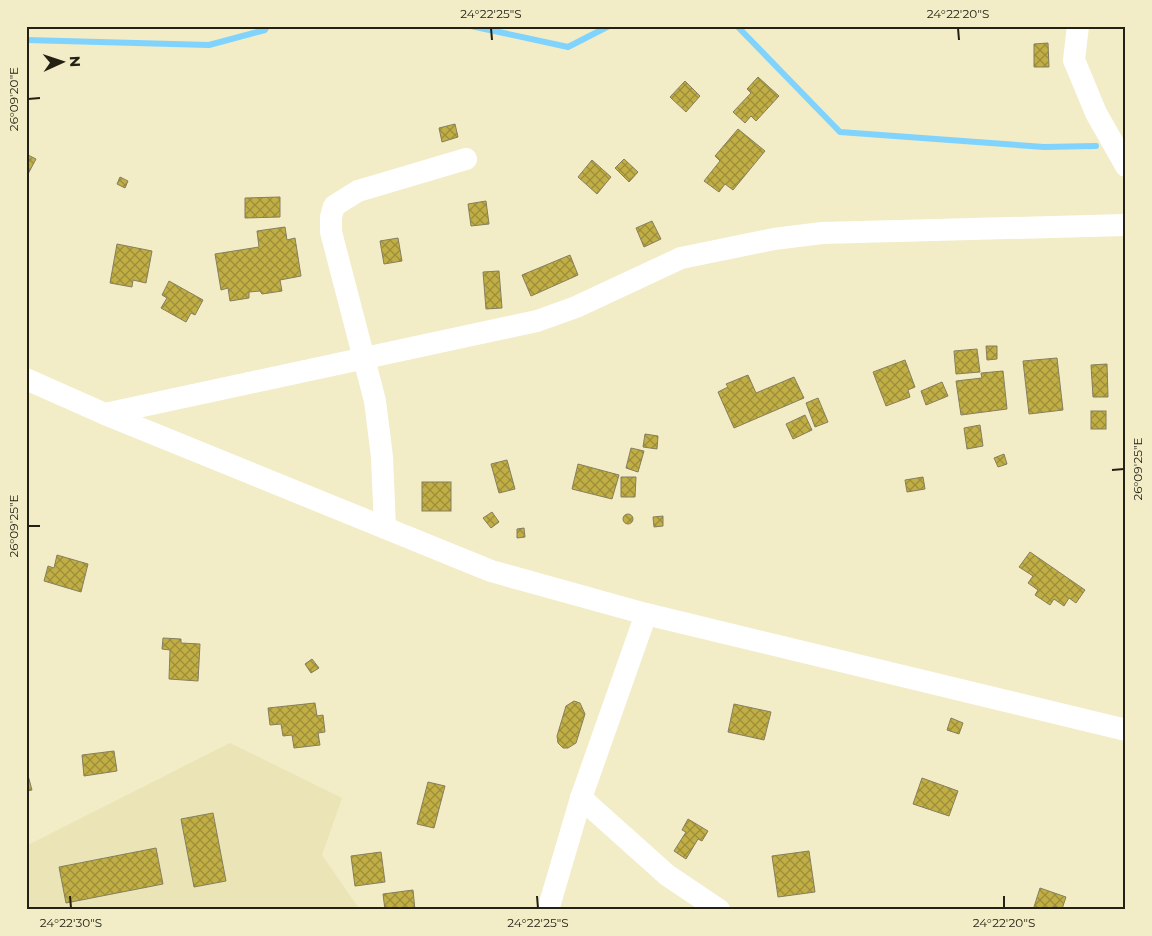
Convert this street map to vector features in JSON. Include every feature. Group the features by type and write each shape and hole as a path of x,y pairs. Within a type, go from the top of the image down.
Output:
{"street":[{"path":"1078,26 1074,60 1096,113 1126,166"},
{"path":"385,528 379,429 365,356 331,232 331,217 334,206 358,191 466,159"},
{"path":"105,414 365,356 537,321 576,307 681,258 774,239 822,233 1126,225"},
{"path":"26,379 105,414 491,571 646,614 1126,730"},
{"path":"548,910 580,798 646,614"},
{"path":"580,798 667,875 719,910"}],"shaded area":[{"path":"230,743 342,798 322,855 360,910 26,910 26,846"}],"building":[{"path":"1048,43 1049,67 1034,67 1034,44"},
{"path":"758,77 779,96 756,121 751,116 745,123 733,112 751,93 747,89"},
{"path":"685,81 700,96 686,112 670,97"},
{"path":"455,124 458,137 442,142 439,128"},
{"path":"738,129 765,151 733,190 725,184 719,192 704,181 720,161 715,156"},
{"path":"26,154 36,159 28,174 26,173"},
{"path":"624,159 638,172 629,182 615,168"},
{"path":"592,160 611,177 597,194 578,177"},
{"path":"120,177 128,181 125,188 117,184"},
{"path":"280,197 280,217 245,218 245,198"},
{"path":"486,201 489,224 471,226 468,204"},
{"path":"652,221 661,239 644,247 636,228"},
{"path":"285,227 287,240 295,238 301,276 280,280 282,291 262,294 260,291 249,292 249,298 230,301 228,288 221,290 215,254 259,247 257,231"},
{"path":"398,238 402,261 384,264 380,241"},
{"path":"117,244 152,251 146,283 133,280 132,287 110,283"},
{"path":"570,255 578,275 531,296 522,275"},
{"path":"499,271 502,308 486,309 483,272"},
{"path":"169,281 203,300 195,315 191,313 186,322 161,308 167,298 162,295"},
{"path":"986,346 997,346 997,359 987,360"},
{"path":"977,349 980,372 956,374 954,351"},
{"path":"1057,358 1063,410 1029,414 1023,361"},
{"path":"905,360 915,387 908,390 910,397 886,406 873,372"},
{"path":"1107,364 1108,397 1093,397 1091,365"},
{"path":"1003,371 1007,409 961,415 956,381 982,378 981,373"},
{"path":"748,375 756,393 794,377 804,398 734,428 718,392 728,387 726,384"},
{"path":"942,382 948,396 926,405 921,391"},
{"path":"818,398 828,422 815,427 806,403"},
{"path":"1091,411 1106,411 1106,429 1091,429"},
{"path":"805,415 812,430 793,439 786,424"},
{"path":"980,425 983,446 967,449 964,428"},
{"path":"645,434 658,436 657,449 643,447"},
{"path":"631,448 644,451 638,472 626,468"},
{"path":"1004,454 1007,464 998,467 994,458"},
{"path":"507,460 515,489 499,493 491,464"},
{"path":"578,464 619,475 612,499 572,489"},
{"path":"621,477 636,477 635,497 621,497"},
{"path":"923,477 925,489 907,492 905,480"},
{"path":"422,482 451,482 451,511 422,511"},
{"path":"492,512 499,522 491,528 483,518"},
{"path":"628,514 633,519 628,524 623,519"},
{"path":"663,516 663,526 654,527 653,517"},
{"path":"524,528 525,537 517,538 517,529"},
{"path":"1030,552 1085,590 1076,603 1069,598 1064,606 1054,599 1050,605 1035,595 1038,590 1028,583 1033,576 1019,567"},
{"path":"57,555 88,564 81,592 44,581 48,566 54,568"},
{"path":"163,638 181,639 181,643 200,644 198,681 169,679 170,650 162,649"},
{"path":"312,659 319,668 311,673 305,664"},
{"path":"574,701 580,703 585,714 576,743 568,748 563,748 558,743 557,736 566,706"},
{"path":"315,703 317,716 323,715 325,732 318,733 320,745 294,748 292,735 283,736 281,724 270,725 268,708"},
{"path":"734,704 771,712 764,740 728,732"},
{"path":"951,718 963,723 959,734 947,730"},
{"path":"114,751 117,771 84,776 82,755"},
{"path":"26,768 32,790 26,791"},
{"path":"922,778 958,791 949,816 913,804"},
{"path":"428,782 445,786 434,828 417,824"},
{"path":"213,813 226,881 194,887 181,819"},
{"path":"688,819 708,831 702,841 698,839 686,859 674,851 686,832 682,830"},
{"path":"156,848 163,884 66,903 59,867"},
{"path":"809,851 815,892 778,897 772,856"},
{"path":"381,852 385,882 355,886 351,856"},
{"path":"1040,888 1066,897 1062,909 1054,906 1053,910 1033,910"},
{"path":"413,890 415,910 385,910 383,894"}],"waterway":[{"path":"26,40 209,45 265,30 267,26"},
{"path":"471,26 568,47 609,26"},
{"path":"737,26 840,132 1044,147 1096,146"}]}
